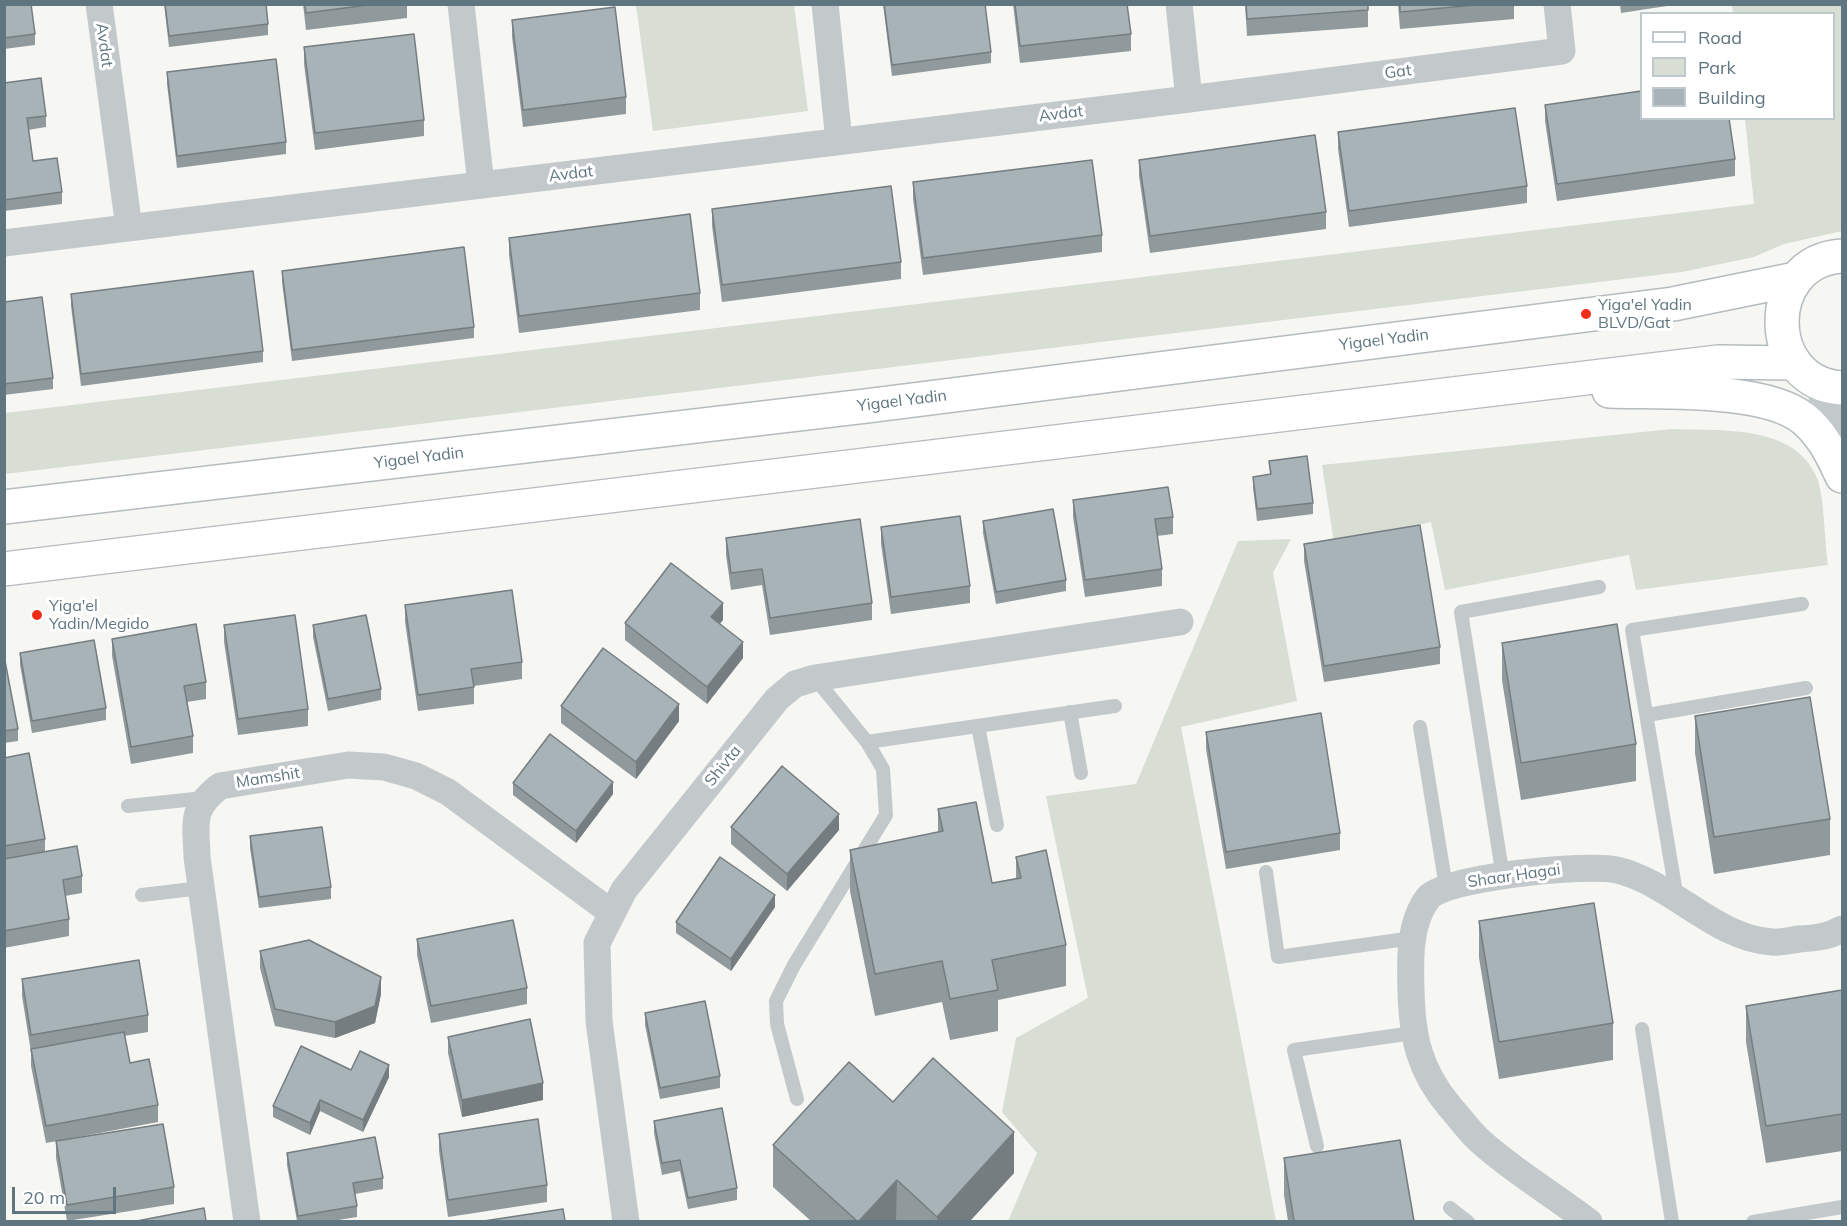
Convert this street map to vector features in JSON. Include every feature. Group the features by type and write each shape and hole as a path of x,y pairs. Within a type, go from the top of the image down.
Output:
{"main road":[{"path":"1831,385 1806,375 1794,363 1784,342 1780,320 1785,298 1796,279 1813,265 1832,257 1842,256"},
{"name":"Yigael Yadin","path":"4,507 866,406 1673,304 1796,279"},
{"path":"4,569 1718,362 1794,363"},
{"path":"1509,388 1727,396 1778,404 1802,417 1820,434 1842,476"}],"street":[{"name":"Avdat","path":"99,4 129,228"},
{"path":"461,4 481,185"},
{"path":"825,4 839,141"},
{"path":"1179,4 1189,99"},
{"name":"Gat","path":"1189,99 1562,51 1557,4"},
{"name":"Avdat","path":"4,243 1189,99"},
{"path":"1831,385 1842,435"},
{"name":"Shivta","path":"626,1221 600,1021 597,943 624,890 777,699 795,684 815,678 1180,622"},
{"name":"Mamshit","path":"204,798 220,786 348,765 384,767 416,776 448,792 612,913"},
{"path":"204,798 195,817 201,888 247,1221"},
{"name":"Shaar Hagai","path":"1590,1221 1480,1141 1445,1100 1427,1072 1413,1033 1413,938 1418,916 1430,896 1446,887 1503,877 1577,868 1616,869 1639,877 1731,931 1772,942 1830,936 1842,929"}],"lane":[{"path":"1503,877 1461,612 1599,587"},
{"path":"1677,900 1632,630 1802,604"},
{"path":"797,1100 777,1024 776,1001 794,965 886,815 883,770 867,742 815,678"},
{"path":"1647,716 1806,688"},
{"path":"867,742 1115,706"},
{"path":"1070,712 1081,772"},
{"path":"978,726 997,825"},
{"path":"1420,727 1446,887"},
{"path":"128,806 204,798"},
{"path":"1266,872 1278,957 1413,938"},
{"path":"142,895 201,888"},
{"path":"1642,1029 1672,1221"},
{"path":"1317,1146 1294,1050 1413,1033"},
{"path":"1753,1221 1842,1207"},
{"path":"1450,1208 1468,1221"}],"green space":[{"path":"636,5 794,5 808,111 653,131"},
{"path":"1732,5 1842,5 1842,231 1784,244 1754,257 1682,272 5,474 5,413 1754,204 1745,120 1835,120 1835,12 1733,12"},
{"path":"1672,429 1754,434 1774,439 1792,448 1806,460 1819,486 1828,565 1636,590 1629,555 1445,590 1431,522 1334,543 1322,465"},
{"path":"1291,539 1273,573 1297,701 1181,727 1276,1221 1008,1221 1037,1153 1002,1112 1016,1038 1088,998 1046,796 1136,784 1238,541"}],"building":[{"path":"4,4 31,4 35,34 4,38"},
{"path":"165,4 266,4 268,24 169,36"},
{"path":"305,4 376,4 306,13"},
{"path":"884,4 985,4 991,52 892,65"},
{"path":"1015,4 1127,4 1131,34 1020,46"},
{"path":"1246,4 1368,4 1368,10 1247,19"},
{"path":"1400,4 1486,4 1400,12"},
{"path":"615,7 626,97 523,110 512,20"},
{"path":"414,34 424,120 315,133 304,47"},
{"path":"276,59 286,142 177,156 167,72"},
{"path":"41,78 46,116 27,118 33,161 57,158 62,192 4,200 4,83"},
{"path":"1640,91 1640,120 1729,120 1735,159 1557,184 1545,105"},
{"path":"1515,108 1527,186 1349,211 1338,132"},
{"path":"1315,135 1326,212 1150,236 1139,160"},
{"path":"1092,160 1102,235 923,258 913,182"},
{"path":"891,186 901,262 722,285 712,209"},
{"path":"690,214 700,293 519,316 509,238"},
{"path":"464,247 474,327 292,350 282,271"},
{"path":"253,271 263,351 81,374 71,294"},
{"path":"42,297 53,378 4,384 4,302"},
{"path":"1307,456 1313,503 1257,509 1253,477 1271,474 1269,461"},
{"path":"1168,487 1173,517 1155,519 1162,569 1085,580 1073,500"},
{"path":"1053,509 1066,580 996,592 983,521"},
{"path":"960,516 970,586 891,597 881,527"},
{"path":"860,519 872,603 770,618 762,569 731,573 726,538"},
{"path":"1420,525 1440,647 1324,666 1304,544"},
{"path":"671,563 723,603 711,617 743,642 707,687 625,623"},
{"path":"512,590 522,662 471,669 474,687 418,695 405,605"},
{"path":"295,615 308,709 238,719 224,625"},
{"path":"366,615 381,689 328,699 313,625"},
{"path":"196,624 206,682 184,686 193,736 131,747 112,639"},
{"path":"1617,624 1636,744 1521,763 1502,643"},
{"path":"94,640 106,708 32,721 20,653"},
{"path":"603,648 679,704 636,762 561,706"},
{"path":"4,661 18,729 4,731"},
{"path":"1810,697 1830,819 1714,837 1695,716"},
{"path":"1321,713 1340,833 1226,852 1206,732"},
{"path":"550,734 613,782 576,831 513,783"},
{"path":"29,753 45,839 4,846 4,758"},
{"path":"782,766 839,814 787,874 731,827"},
{"path":"976,802 992,883 1021,878 1016,857 1046,850 1066,945 992,960 998,990 950,999 942,961 875,974 850,850 943,831 938,809"},
{"path":"322,827 331,887 259,897 250,836"},
{"path":"77,846 82,876 63,880 69,919 4,931 4,859"},
{"path":"720,857 775,895 731,959 676,922"},
{"path":"1594,903 1613,1023 1499,1042 1479,921"},
{"path":"513,920 527,988 431,1006 417,939"},
{"path":"309,940 381,977 375,1006 335,1022 275,1009 260,951"},
{"path":"139,960 148,1015 31,1035 22,979"},
{"path":"1842,990 1842,1114 1766,1126 1746,1006"},
{"path":"705,1001 720,1076 660,1088 645,1013"},
{"path":"530,1019 543,1083 462,1100 448,1037"},
{"path":"124,1032 130,1063 149,1059 158,1105 46,1126 31,1049"},
{"path":"301,1046 351,1070 360,1051 389,1065 363,1120 320,1100 310,1123 273,1106"},
{"path":"933,1058 1014,1132 937,1217 897,1180 857,1221 773,1145 849,1062 893,1102"},
{"path":"722,1108 737,1188 688,1198 680,1160 662,1163 654,1121"},
{"path":"538,1119 547,1185 448,1200 439,1134"},
{"path":"163,1124 174,1187 67,1205 56,1141"},
{"path":"375,1137 383,1178 353,1183 357,1206 298,1216 287,1153"},
{"path":"1400,1140 1414,1221 1294,1221 1284,1158"},
{"path":"204,1208 206,1221 137,1221"},
{"path":"563,1209 565,1221 484,1221"}],"place":[{"name":"Yiga'el Yadin BLVD/Gat","path":"1586,314"},
{"name":"Yiga'el Yadin/Megido","path":"37,615"}]}
